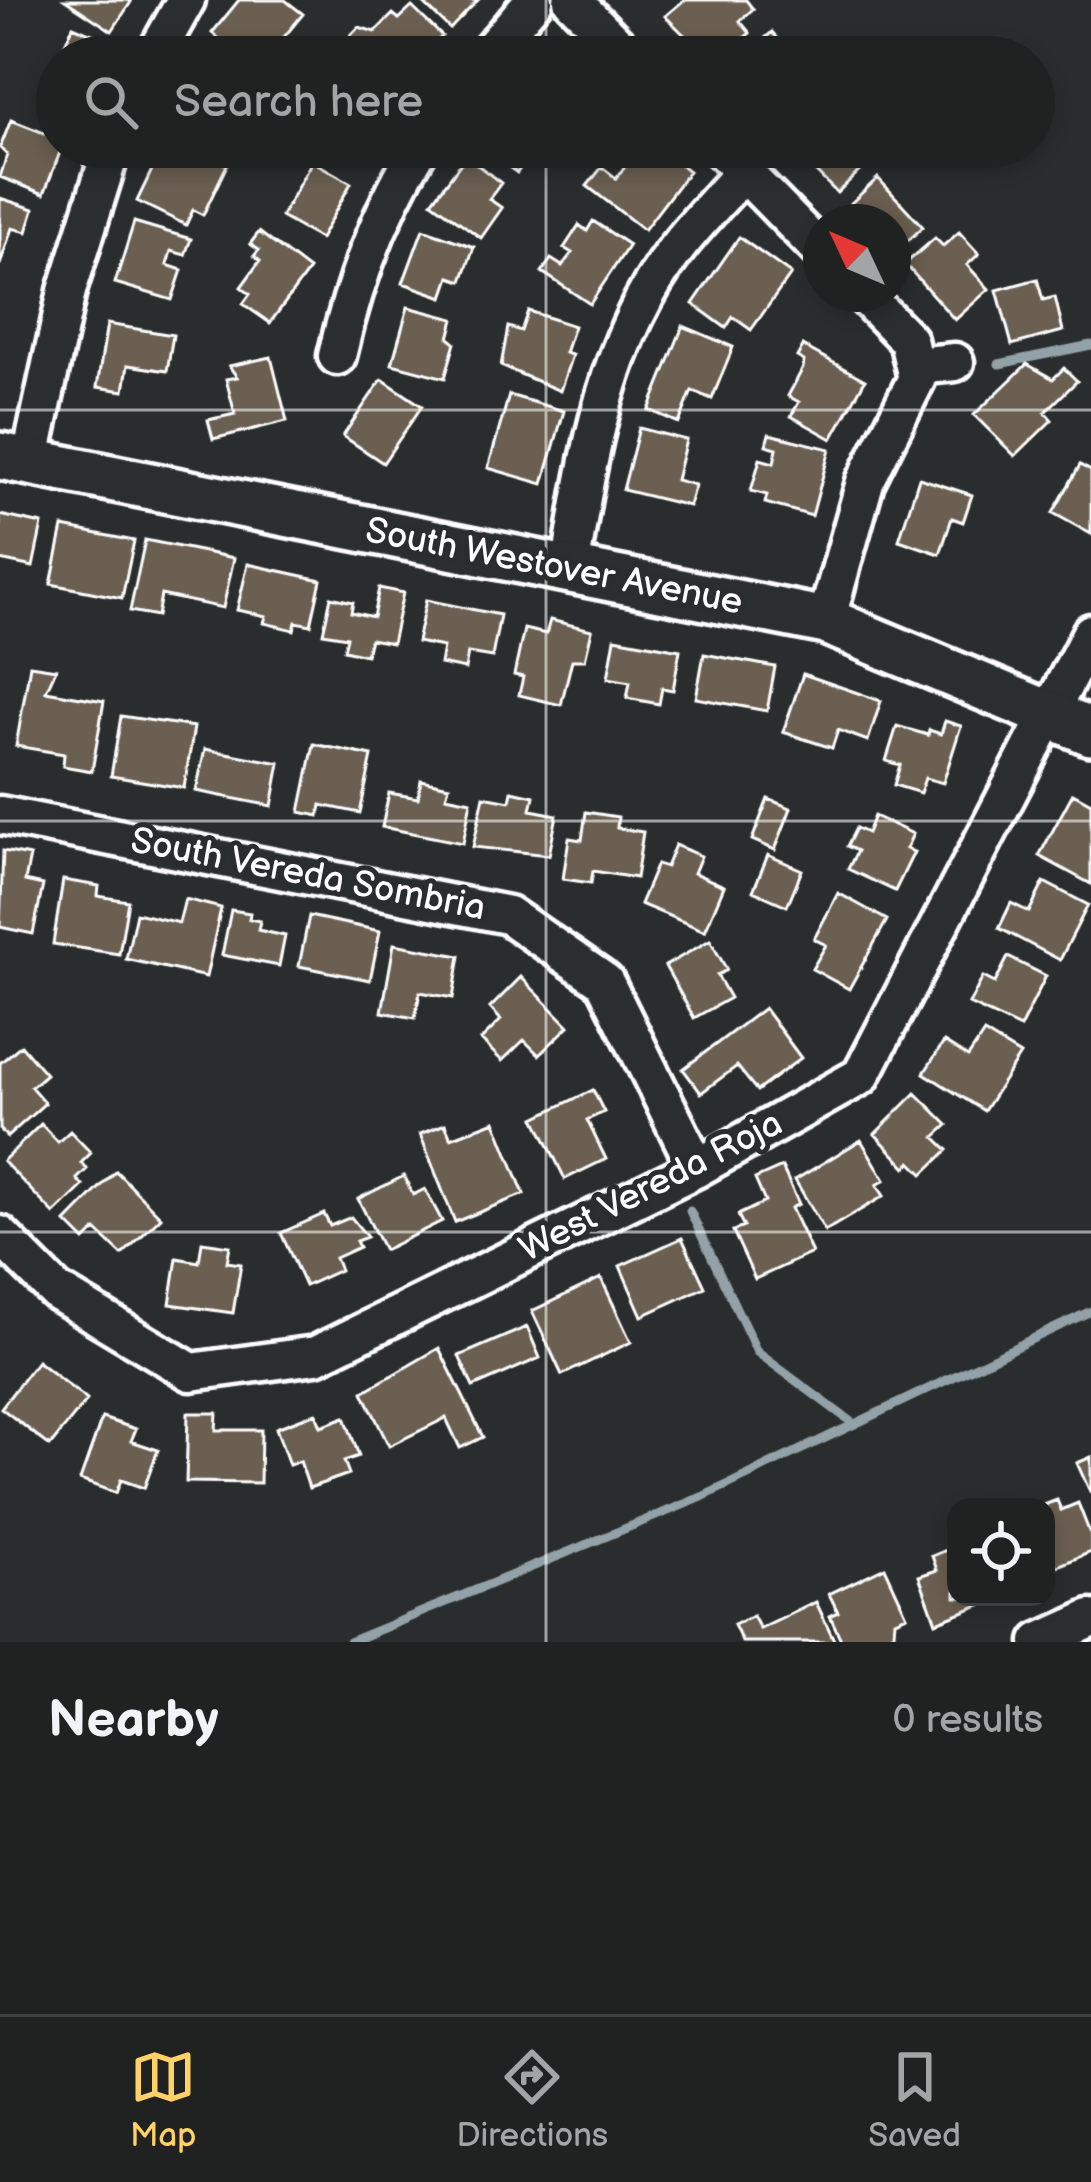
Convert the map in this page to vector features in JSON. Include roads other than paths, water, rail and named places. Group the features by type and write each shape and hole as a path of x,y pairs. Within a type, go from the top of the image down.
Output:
{"street":[{"path":"166,36 186,0"},
{"path":"503,36 534,0"},
{"path":"572,0 608,36"},
{"path":"15,459 105,168"},
{"path":"337,356 351,291 379,221 408,168"},
{"path":"570,570 589,450 609,375 640,306 725,168"},
{"path":"740,168 803,233"},
{"path":"826,622 865,482 916,378 908,340 880,312"},
{"path":"916,364 955,362"},
{"name":"South Westover Avenue","path":"15,459 826,622 1091,732"},
{"name":"West Vereda Roja","path":"0,1235 56,1291 191,1372 316,1355 697,1168 861,1076 1091,633"},
{"name":"South Vereda Sombria","path":"0,815 508,914 605,982 697,1168"},
{"path":"1040,1642 1091,1619"}],"waterway":[{"path":"999,364 1091,345"},
{"path":"690,1211 757,1352 854,1424"},
{"path":"349,1642 702,1497 1091,1311"}]}
